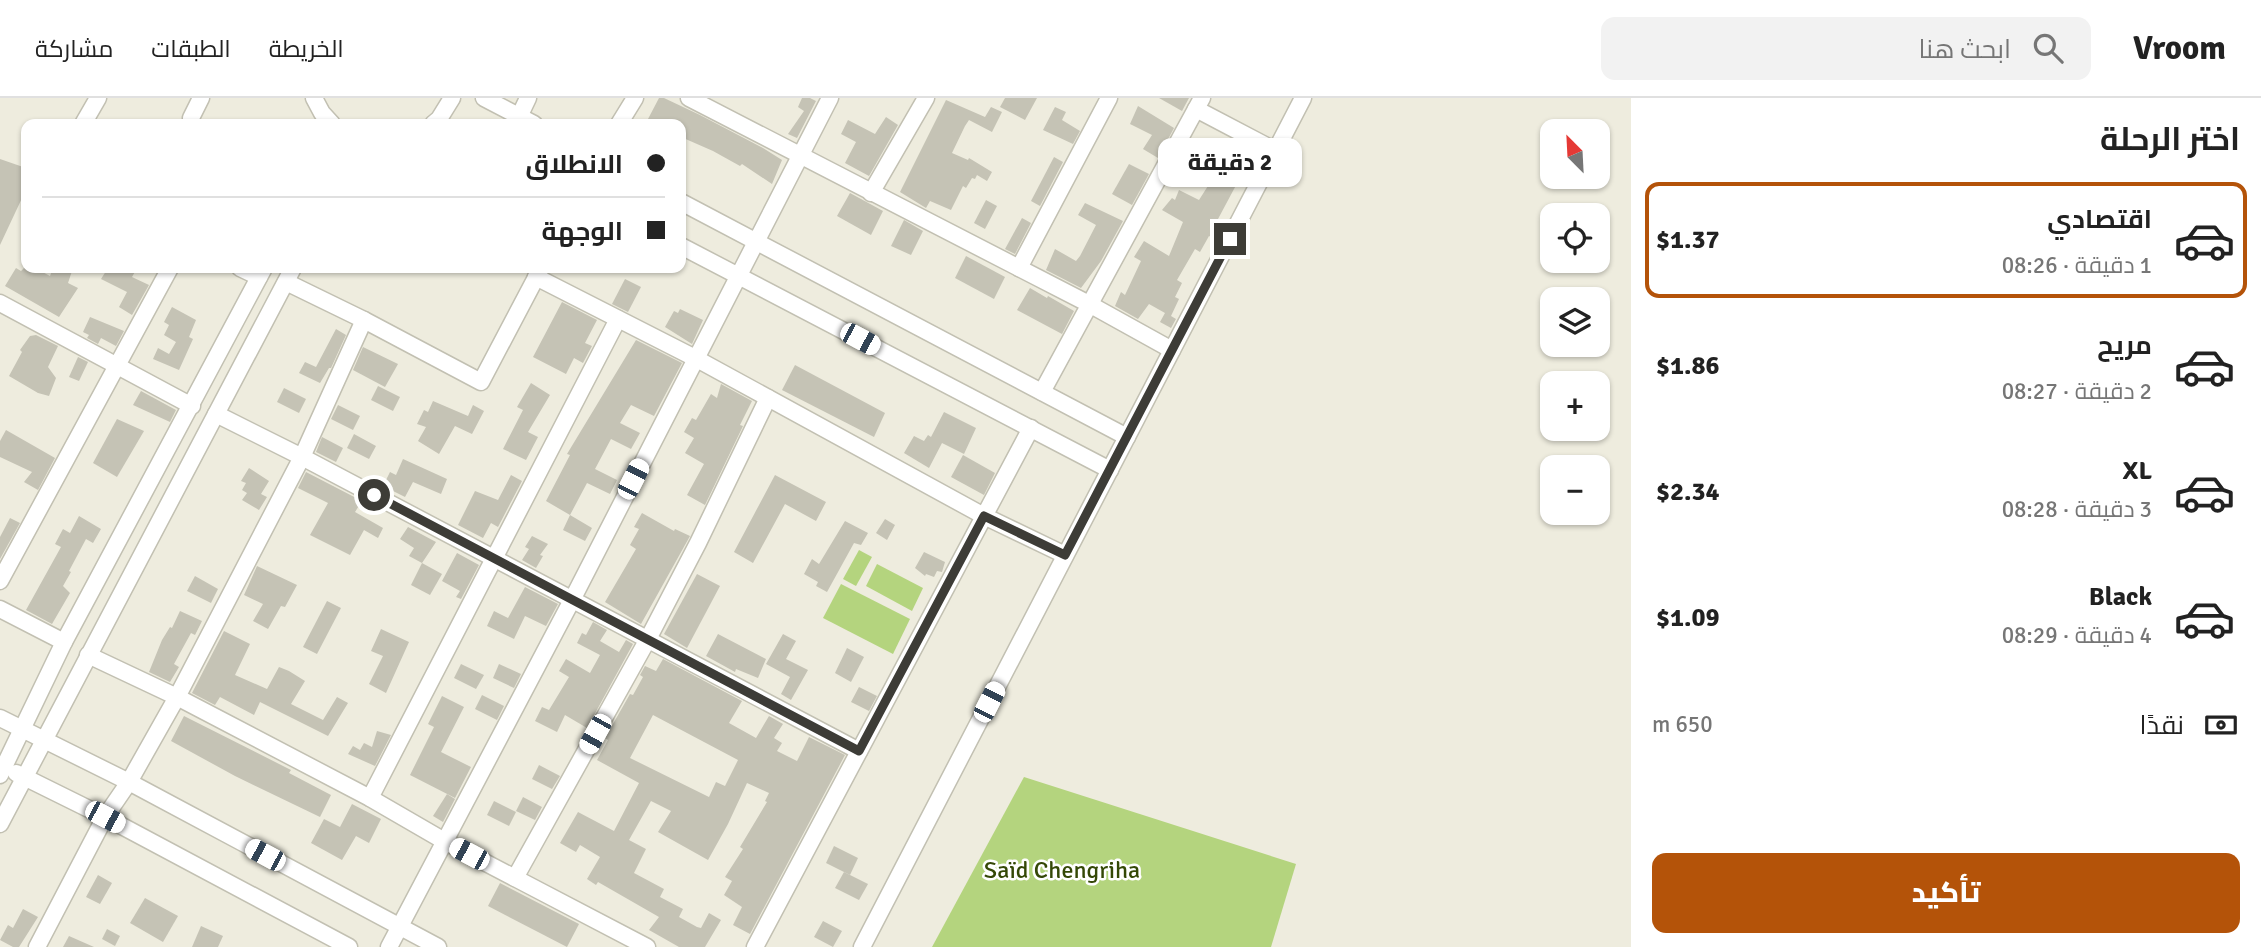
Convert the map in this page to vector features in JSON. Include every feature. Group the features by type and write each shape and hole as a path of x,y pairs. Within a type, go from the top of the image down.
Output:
{"street":[{"path":"86,119 98,98"},
{"path":"191,119 201,98"},
{"path":"314,98 327,119"},
{"path":"442,119 452,98"},
{"path":"484,98 524,119"},
{"path":"526,119 528,98"},
{"path":"622,119 635,98"},
{"path":"689,98 1172,350"},
{"path":"389,947 572,600 830,98"},
{"path":"871,192 926,98"},
{"path":"1018,268 1109,98"},
{"path":"862,947 1303,98"},
{"path":"1042,392 1199,104 1276,151"},
{"path":"686,205 1127,437"},
{"path":"686,249 1110,470"},
{"path":"0,581 167,273"},
{"path":"260,273 64,642 23,730 1,769 24,776 105,817 349,947"},
{"path":"0,824 289,275 364,320 481,382 538,273"},
{"path":"541,273 618,319 695,358 984,516 1065,555"},
{"path":"0,303 192,406"},
{"path":"370,798 618,319"},
{"path":"37,947 105,817 129,782 177,697 302,457 364,320"},
{"path":"515,878 648,639 768,398"},
{"path":"216,414 859,751"},
{"path":"755,947 1031,428"},
{"path":"0,609 64,642"},
{"path":"88,655 177,697 647,947"},
{"path":"0,718 129,782 438,947"}],"green space":[{"path":"859,550 872,557 856,586 843,579"},
{"path":"877,564 923,588 912,611 866,586"},
{"path":"841,584 910,619 893,654 823,618"},
{"name":"Saïd Chengriha","path":"1024,777 1296,864 1271,947 932,947"}],"building":[{"path":"659,98 664,98 782,160 772,184 742,164 740,166 686,139 686,119 648,119"},
{"path":"802,98 816,101 797,138 788,134 804,111 798,107"},
{"path":"1005,98 1037,98 1025,120 1000,107"},
{"path":"1159,98 1189,98 1182,111"},
{"path":"946,100 985,117 991,107 1002,112 992,132 969,120 965,126 952,153 968,160 969,158 992,172 987,181 977,175 966,188 963,186 951,210 930,201 926,208 900,192"},
{"path":"1138,106 1174,128 1158,158 1143,149 1152,135 1130,124"},
{"path":"1055,107 1066,112 1062,120 1080,131 1073,144 1043,130"},
{"path":"886,117 898,125 869,176 845,163 856,142 841,134 848,120 875,134"},
{"path":"1054,157 1063,162 1040,206 1031,201"},
{"path":"0,159 21,166 21,200 0,245"},
{"path":"1129,164 1149,174 1132,205 1112,194"},
{"path":"1228,165 1242,174 1218,219 1224,222 1215,239 1209,236 1200,252 1195,249 1177,280 1182,283 1175,297 1179,299 1171,316 1176,319 1171,328 1160,322 1165,313 1149,304 1138,319 1115,306 1121,292 1125,295 1141,261 1134,257 1144,241 1169,256 1183,222 1162,210 1172,198 1175,200 1179,190 1199,200 1213,178 1219,181"},
{"path":"850,193 883,211 871,235 837,216"},
{"path":"986,200 997,206 985,229 974,223"},
{"path":"1085,203 1123,221 1101,261 1081,288 1046,270 1055,249 1076,261 1080,256 1096,225 1078,215"},
{"path":"1022,218 1031,223 1015,254 1005,249"},
{"path":"904,220 923,231 911,255 891,246"},
{"path":"966,256 1005,277 994,299 955,278"},
{"path":"16,268 21,273 44,273 50,276 51,273 71,273 68,283 78,288 59,317 5,286"},
{"path":"105,273 134,273 132,277 149,285 132,315 119,307 127,292 101,279"},
{"path":"625,279 641,287 628,312 612,304"},
{"path":"1030,288 1074,311 1062,334 1017,310"},
{"path":"562,302 597,320 585,343 592,346 583,363 574,358 566,374 533,357"},
{"path":"172,307 196,320 189,337 193,339 179,370 153,359 158,348 169,354 176,342 164,335 169,325 164,322"},
{"path":"680,309 703,320 692,344 665,327 674,311 678,313"},
{"path":"90,317 124,331 116,346 101,338 98,344 87,338 89,335 83,332"},
{"path":"336,329 346,335 331,368 320,383 299,373 305,362 316,367"},
{"path":"36,335 58,346 48,367 56,378 49,396 38,393 9,376 22,352 20,350 30,336"},
{"path":"636,340 682,363 654,416 631,405 620,423 640,433 631,449 611,439 595,469 617,480 610,494 587,483 570,515 546,501 570,455 567,454"},
{"path":"363,347 398,364 385,387 353,370"},
{"path":"78,357 88,362 79,381 69,377"},
{"path":"795,365 885,413 874,437 782,390"},
{"path":"531,383 550,395 528,432 538,437 526,460 503,449 523,410 517,407"},
{"path":"721,384 752,401 705,505 687,495 704,464 685,453 694,438 684,432 692,418 696,420 711,394 717,398"},
{"path":"378,386 400,397 393,411 371,400"},
{"path":"284,388 306,399 299,413 277,402"},
{"path":"141,391 176,410 170,422 133,405"},
{"path":"433,401 468,416 473,405 484,411 472,434 455,426 439,454 418,441 426,427 417,424 424,410 428,412"},
{"path":"338,405 360,416 353,430 331,419"},
{"path":"944,412 976,428 964,454 942,443 929,468 904,453 914,436 924,441 928,435 931,437"},
{"path":"117,419 144,431 117,477 93,463"},
{"path":"6,430 55,458 38,490 24,482 32,472 0,457 0,441"},
{"path":"354,434 376,446 369,459 347,448"},
{"path":"322,437 343,448 336,462 316,452"},
{"path":"963,455 995,473 984,495 951,477"},
{"path":"403,459 447,479 441,494 413,482 405,497 383,486 390,472 396,475"},
{"path":"249,468 269,481 261,494 267,497 259,510 242,500 247,493 242,490 246,483 241,481"},
{"path":"306,472 362,501 355,512 383,528 378,538 364,530 350,555 310,535 328,503 298,488"},
{"path":"511,475 522,481 498,527 491,523 483,538 458,525 475,491 498,500"},
{"path":"775,475 826,502 816,521 785,504 753,563 734,552"},
{"path":"642,513 674,531 675,529 690,536 641,624 605,602 636,549 630,545 639,529 634,527"},
{"path":"570,515 592,528 585,541 563,530"},
{"path":"79,516 101,529 93,543 86,539 69,571 71,572 63,586 70,593 52,624 26,610 61,547 55,544 63,529 70,533"},
{"path":"10,518 20,523 0,559 0,537"},
{"path":"885,519 895,525 887,540 876,533"},
{"path":"845,521 868,533 861,545 854,543 827,592 816,586 818,582 804,574 812,559 819,564"},
{"path":"408,527 436,542 422,563 409,556 414,548 400,539"},
{"path":"532,536 548,544 540,555 543,556 536,568 522,560 529,549 525,547"},
{"path":"924,552 945,562 942,572 937,571 934,577 925,576 915,568"},
{"path":"457,553 479,565 461,599 456,597 460,591 442,581"},
{"path":"422,563 442,574 430,595 411,585"},
{"path":"257,566 297,585 268,629 253,621 263,604 244,595"},
{"path":"697,574 720,586 687,648 664,634"},
{"path":"195,576 218,589 211,603 187,591"},
{"path":"525,587 558,604 546,626 525,616 514,639 487,626 494,611 508,618"},
{"path":"327,601 341,608 317,654 303,647"},
{"path":"180,611 202,621 195,635 191,633 174,664 179,667 170,682 149,672 162,640 170,627 172,628"},
{"path":"593,622 607,630 600,641 619,652 626,640 633,644 587,728 565,715 557,732 535,721 542,707 549,710 569,677 559,671 566,659 590,673 600,655 577,643 582,633 586,635"},
{"path":"381,629 409,642 386,693 369,684 383,656 371,651"},
{"path":"224,631 250,644 235,675 267,689 279,667 289,671 305,681 291,704 323,720 337,697 348,703 328,736 260,702 254,715 220,697 215,705 192,693"},
{"path":"718,634 766,659 758,678 736,669 735,672 706,656"},
{"path":"783,634 796,641 786,659 808,670 791,700 781,694 790,677 766,664"},
{"path":"847,648 864,657 851,682 835,673"},
{"path":"663,659 742,701 729,723 756,738 769,716 783,724 774,738 782,743 777,751 797,761 809,737 845,755 750,934 733,925 742,907 724,895 732,881 725,877 743,849 740,847 767,802 765,801 769,793 747,783 708,860 658,832 671,811 651,801 629,840 646,849 634,873 664,889 660,897 683,909 679,917 697,927 701,928 709,913 721,920 705,947 679,947 649,930 659,917 598,882 596,885 587,879 600,857 580,845 576,852 560,843 578,812 614,831 639,783 597,760 608,740 605,738 643,677 640,675 645,666 656,671","holes":["653,715 738,760 725,786 716,782 709,797 630,758"]},
{"path":"461,664 484,675 476,689 454,678"},
{"path":"499,664 521,674 514,688 493,678"},
{"path":"859,687 877,696 869,711 851,702"},
{"path":"482,695 504,706 497,720 475,709"},
{"path":"442,696 464,707 441,752 471,767 455,798 410,775 434,727 428,724"},
{"path":"184,716 291,770 289,773 331,795 320,817 171,741"},
{"path":"377,731 391,735 375,766 348,754 353,746 360,750 364,743 372,747"},
{"path":"539,765 560,776 552,789 532,779"},
{"path":"447,794 455,799 443,822 433,816"},
{"path":"523,797 542,807 535,820 516,811"},
{"path":"494,801 516,812 509,826 487,815"},
{"path":"352,804 381,819 369,843 356,836 342,860 311,843 324,819 340,827"},
{"path":"834,846 858,858 850,875 826,863"},
{"path":"844,872 868,884 859,900 835,888"},
{"path":"98,875 112,883 100,904 86,897"},
{"path":"500,883 579,924 567,947 488,906"},
{"path":"145,898 178,916 163,942 130,923"},
{"path":"23,909 38,917 19,947 13,947 0,940 8,925 13,928"},
{"path":"823,921 842,931 833,947 814,937"},
{"path":"201,926 223,936 218,947 192,947"},
{"path":"107,929 120,936 115,946 102,939"},
{"path":"69,936 94,947 63,947"}],"route":[{"path":"374,495 859,751 984,516 1065,555 1230,239"}]}
